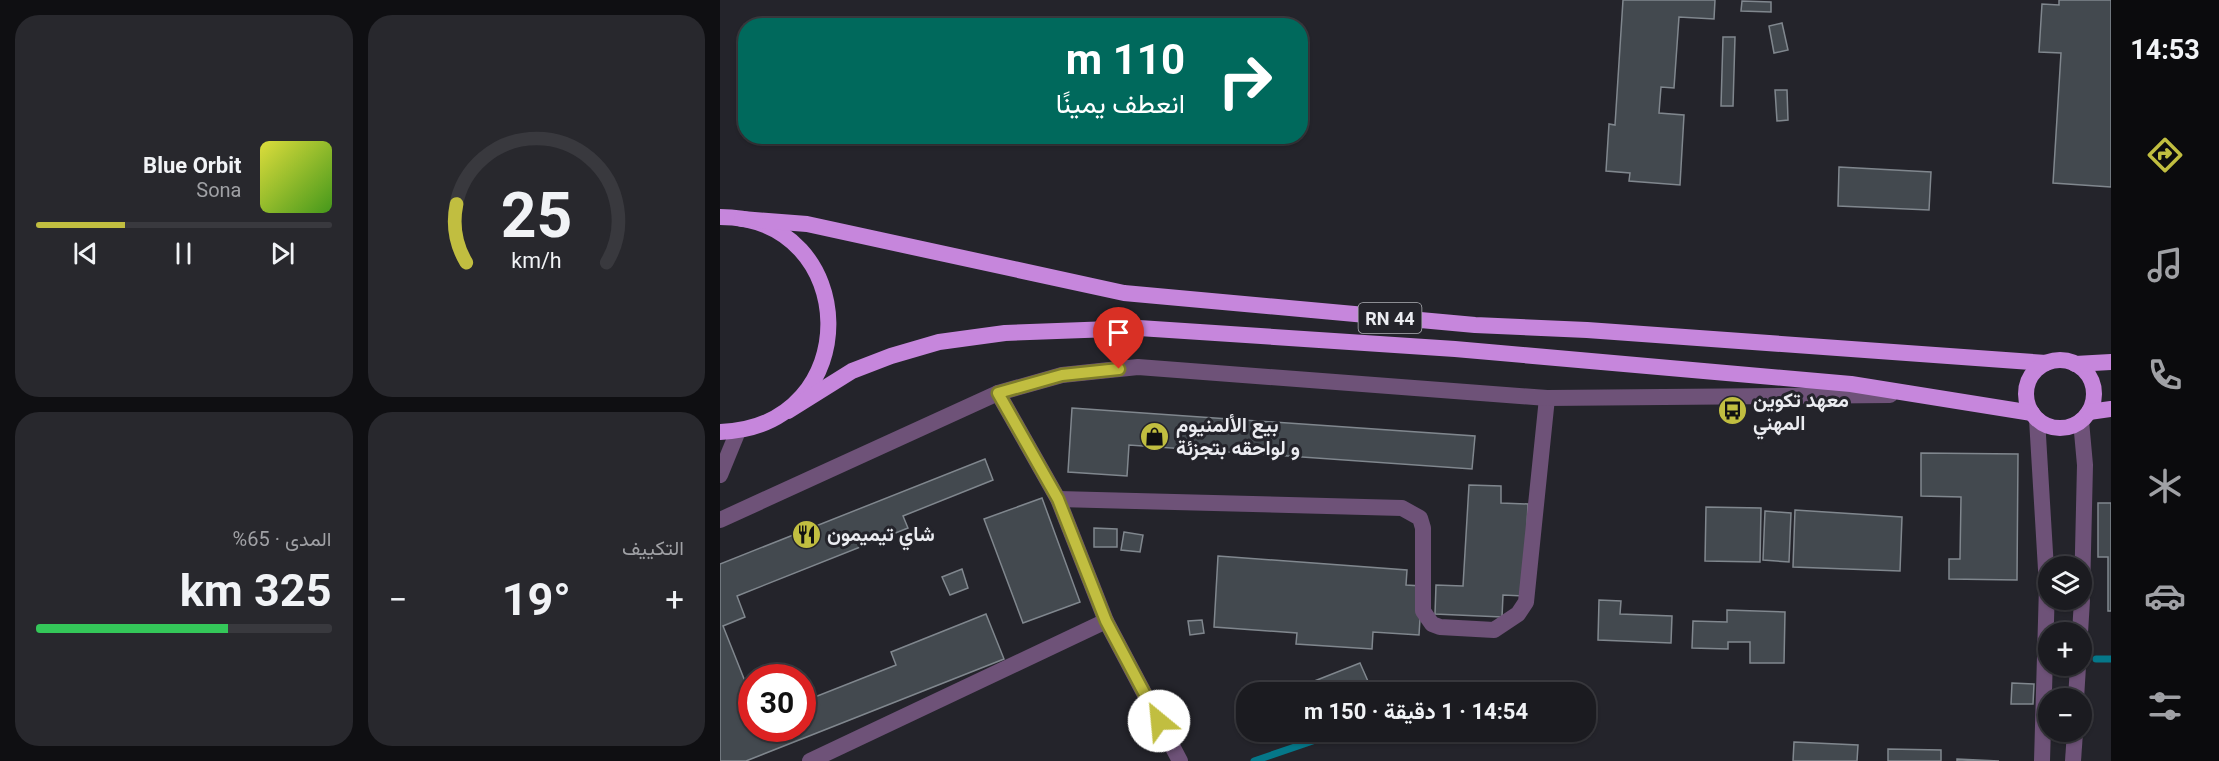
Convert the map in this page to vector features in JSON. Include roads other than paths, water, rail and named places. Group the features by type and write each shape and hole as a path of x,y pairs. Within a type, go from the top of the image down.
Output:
{"highway":[{"path":"720,217 742,219 777,232 806,257 825,291 830,328 825,357 813,382 788,411 771,421 738,431 720,432"},
{"name":"RN 44","path":"742,219 807,224 1124,293 1474,325 1587,330 2046,363"},
{"name":"RN 44","path":"788,411 852,372 891,356 939,342 1005,333 1139,328 1455,349 1851,384 2035,416"},
{"path":"2085,416 2093,404 2093,385 2083,369 2061,360 2046,363 2035,371 2027,388 2027,401 2035,416 2059,428 2085,416 2111,409"},
{"path":"2075,364 2111,362"}],"street":[{"path":"720,520 998,393 1062,375 1138,367 1547,398 1922,395"},
{"path":"998,393 1058,499 1106,621 1180,761"},
{"path":"1058,499 1402,508 1419,518 1423,528 1423,611 1425,617 1440,627 1494,630 1518,614 1526,602 1547,398"},
{"path":"2035,416 2047,586 2042,761"},
{"path":"2083,556 2085,416"},
{"path":"720,475 738,431"},
{"path":"810,761 1106,621"},
{"path":"2073,761 2074,742"}],"waterway":[{"path":"2096,659 2111,659"},
{"path":"1254,761 1310,742"}],"place":[{"name":"معهد تكوين المهني","path":"1732,411"},
{"name":"بيع الألمنيوم و لواحقه بتجزئة","path":"1155,437"},
{"name":"شاي تيميمون","path":"806,534"}]}
